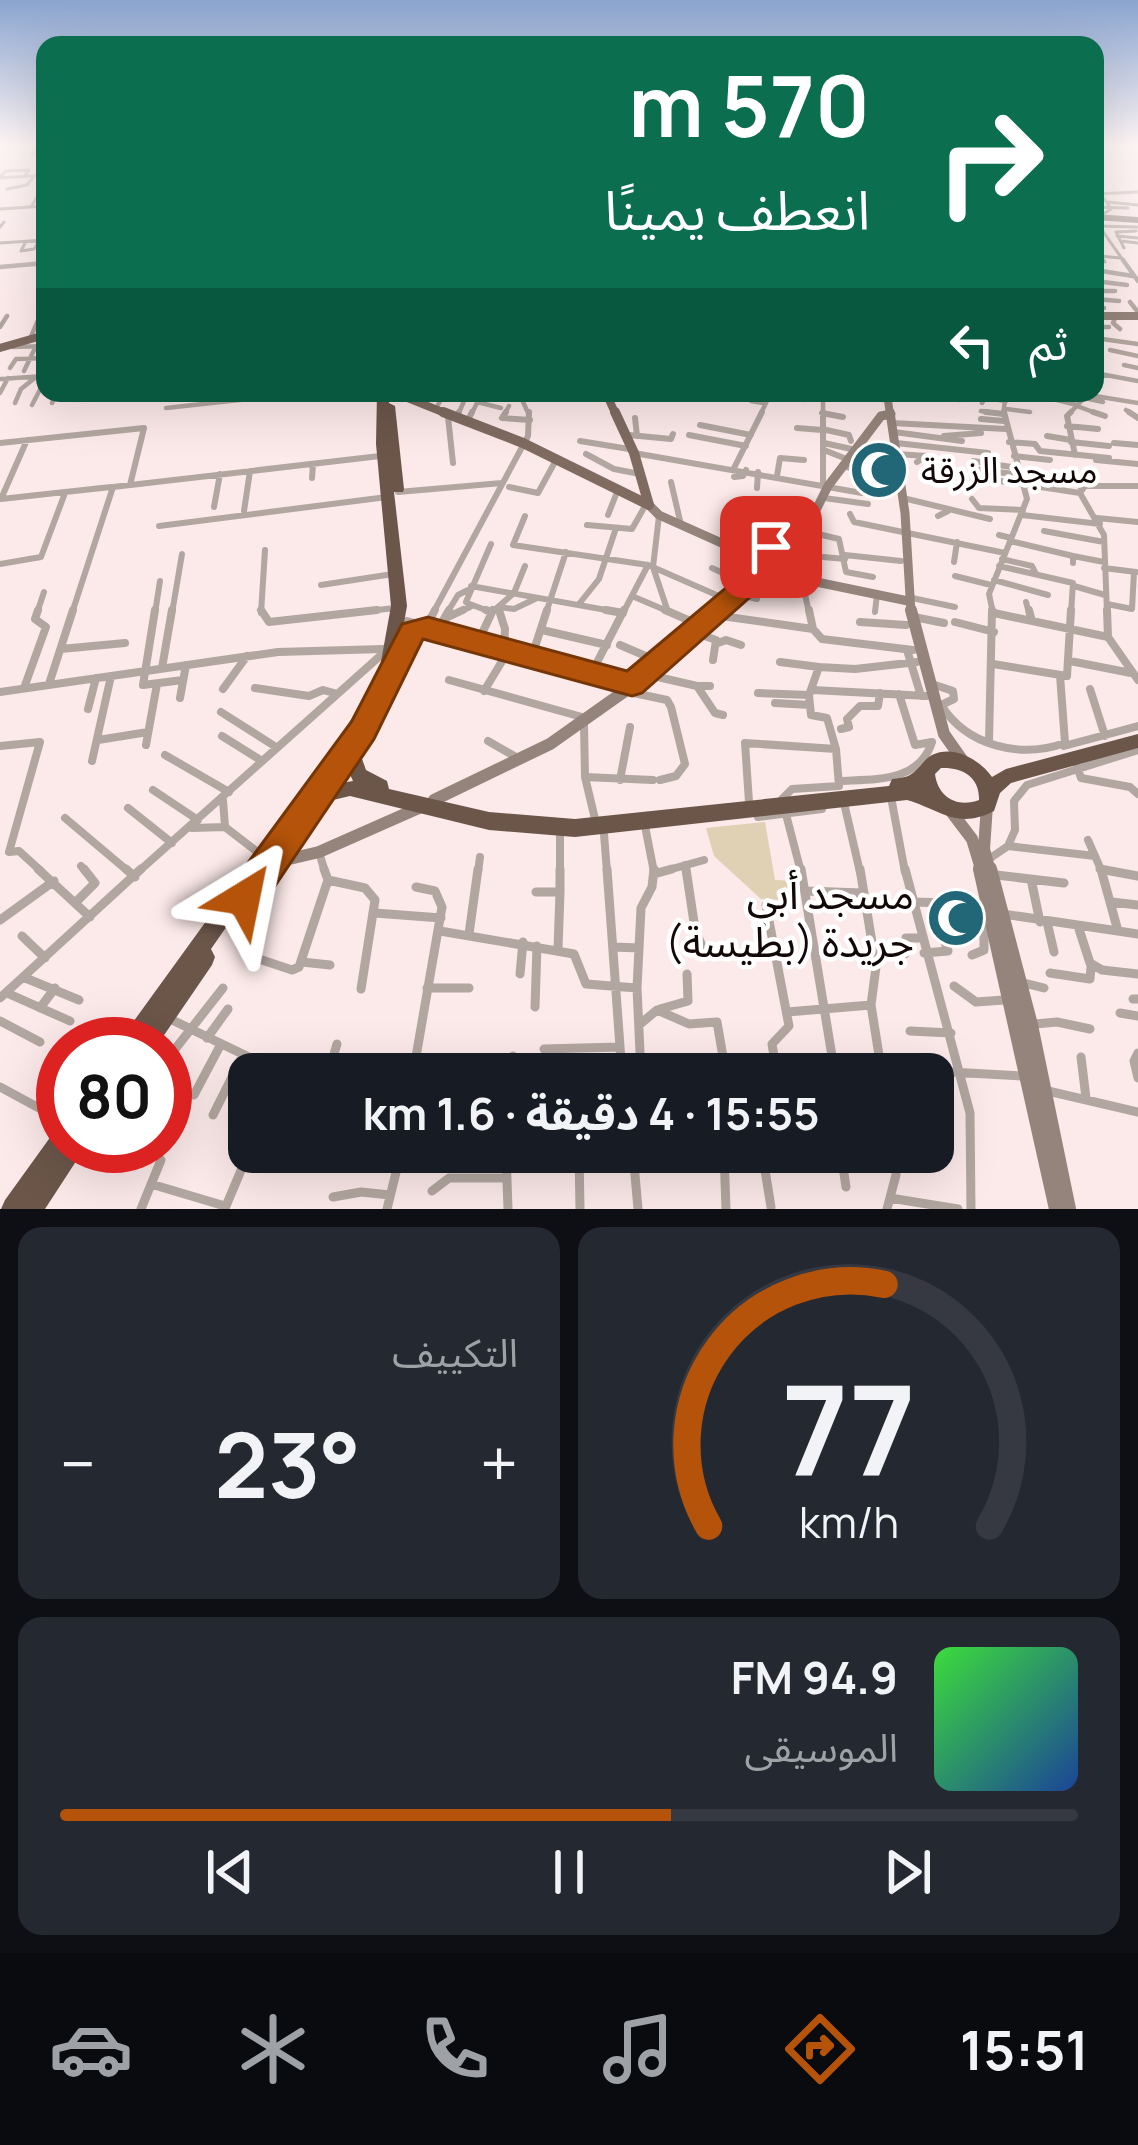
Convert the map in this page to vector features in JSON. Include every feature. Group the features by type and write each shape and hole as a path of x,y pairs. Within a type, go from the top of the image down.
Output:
{"highway":[{"path":"388,402 383,455 394,487 396,574 403,614"},
{"path":"151,1017 275,854 381,683 403,614 388,402"},
{"path":"165,1016 356,739 387,687 393,648"},
{"path":"356,739 350,752 356,773 385,792"},
{"path":"310,805 344,788 385,792 489,821 560,832 644,825 915,785 973,813 984,780 1039,754 1107,739 1137,747"},
{"path":"915,785 947,759 984,780 1137,747"},
{"path":"428,803 611,827 749,802 784,806"},
{"path":"29,1209 46,1173"},
{"path":"14,1209 49,1173"}],"main road":[{"path":"1104,224 1138,234"},
{"path":"1104,313 1136,309"},
{"path":"2,349 36,340"},
{"path":"388,402 452,415 523,443 681,526 802,579 906,599"},
{"path":"611,402 632,436 647,506"},
{"path":"887,402 903,495 902,561 912,656 949,744 984,780 986,866 1068,1209"},
{"path":"275,854 320,852 520,759 587,722 768,566 801,530 851,454 893,430"},
{"path":"893,430 906,599"},
{"path":"909,621 925,692"},
{"path":"937,712 940,748 915,785 968,830 986,866"},
{"path":"1017,991 1030,1025 1057,1209"}],"street":[{"path":"31,207 34,201"},
{"path":"1105,201 1129,217"},
{"path":"1104,213 1123,201"},
{"path":"1104,206 1128,208"},
{"path":"0,209 36,207"},
{"path":"1112,247 1138,234"},
{"path":"1121,242 1138,234"},
{"path":"1104,235 1135,279"},
{"path":"0,243 36,239"},
{"path":"26,241 21,250 36,247"},
{"path":"1104,256 1120,258"},
{"path":"0,267 36,264"},
{"path":"1128,269 1138,270"},
{"path":"1104,272 1135,279"},
{"path":"1104,282 1127,285"},
{"path":"1104,291 1115,291"},
{"path":"1104,299 1119,301"},
{"path":"1104,302 1126,342"},
{"path":"0,327 7,316"},
{"path":"1104,328 1109,327"},
{"path":"24,371 36,332"},
{"path":"1104,333 1138,344"},
{"path":"1110,350 1138,356"},
{"path":"10,368 16,359 36,358"},
{"path":"1124,365 1138,368"},
{"path":"1104,371 1138,380"},
{"path":"0,391 4,379 36,376"},
{"path":"15,403 21,389 36,376"},
{"path":"1125,379 1125,390"},
{"path":"32,405 36,397"},
{"path":"1104,398 1138,404"},
{"path":"166,408 222,402"},
{"path":"447,402 453,463"},
{"path":"452,415 461,402"},
{"path":"452,415 472,402"},
{"path":"492,402 505,407 502,418 530,420"},
{"path":"430,628 523,443 530,420 523,402"},
{"path":"734,472 763,403 757,402"},
{"path":"823,402 824,489"},
{"path":"984,402 981,411 1030,412"},
{"path":"1065,402 1106,416"},
{"path":"1075,454 1068,416 1080,402"},
{"path":"1126,410 1138,418"},
{"path":"893,430 1005,411"},
{"path":"989,741 992,582 1023,513 1024,486 1005,411"},
{"path":"822,413 843,417"},
{"path":"635,418 632,436 671,439 673,434"},
{"path":"700,424 751,435"},
{"path":"1067,426 1098,429"},
{"path":"0,443 144,428 130,485"},
{"path":"797,428 849,434 851,454"},
{"path":"893,430 962,440"},
{"path":"893,430 920,446 988,453"},
{"path":"893,430 926,457"},
{"path":"943,438 951,433 981,433"},
{"path":"689,435 746,446"},
{"path":"1047,436 1138,445"},
{"path":"27,440 1,499 383,455"},
{"path":"580,441 777,476 868,504"},
{"path":"1010,442 1138,464"},
{"path":"824,446 851,454 896,481"},
{"path":"824,446 851,454"},
{"path":"920,446 926,457"},
{"path":"586,454 614,469 640,474"},
{"path":"1075,454 1109,458"},
{"path":"1014,456 1050,460"},
{"path":"917,463 926,457"},
{"path":"777,476 780,458 805,460"},
{"path":"160,526 394,487 505,485 537,494 556,460"},
{"path":"312,478 314,464"},
{"path":"974,465 1019,471 992,469 974,465"},
{"path":"244,511 250,471"},
{"path":"1034,471 1039,488"},
{"path":"757,488 758,472"},
{"path":"1053,473 1075,476 1098,521 1104,542 1108,637 1134,676"},
{"path":"214,507 220,474"},
{"path":"952,488 971,490 974,477 1081,492"},
{"path":"1096,478 1102,486"},
{"path":"671,482 681,526"},
{"path":"1081,492 1085,486 1138,486"},
{"path":"50,684 112,487"},
{"path":"824,489 862,493"},
{"path":"608,515 617,492"},
{"path":"0,564 41,557 64,493"},
{"path":"903,495 930,495"},
{"path":"903,495 943,504 948,511"},
{"path":"972,499 979,508 1138,522"},
{"path":"587,524 633,528 647,506"},
{"path":"759,510 762,542 782,552"},
{"path":"938,516 948,511 990,519"},
{"path":"850,514 854,522 957,542 1135,610 1136,573 1073,560 998,535"},
{"path":"591,674 651,566 659,515"},
{"path":"525,516 512,544 651,566 714,593 757,599"},
{"path":"578,604 609,557 616,528"},
{"path":"801,530 835,537 846,572 873,577"},
{"path":"1044,531 1104,542"},
{"path":"954,562 957,542"},
{"path":"445,618 491,544"},
{"path":"265,550 261,615 269,622 403,614 430,628 667,700 685,764 676,776 602,781 586,777"},
{"path":"531,659 566,552"},
{"path":"162,669 182,554"},
{"path":"820,582 822,561 845,557 902,561"},
{"path":"478,642 494,609 514,593 525,566"},
{"path":"651,566 668,612"},
{"path":"712,568 747,584"},
{"path":"321,585 396,574"},
{"path":"955,576 1048,595"},
{"path":"658,577 676,577"},
{"path":"802,579 814,629 822,640 912,656"},
{"path":"160,581 144,686 183,680"},
{"path":"450,584 465,591 550,598 623,613"},
{"path":"714,593 723,585"},
{"path":"993,664 1069,675 1074,586"},
{"path":"465,591 468,604"},
{"path":"24,688 46,627 35,621 44,592"},
{"path":"875,612 877,594"},
{"path":"632,596 718,643"},
{"path":"61,1017 4,990 135,877 334,693 412,631 430,628 468,604 514,609 539,597"},
{"path":"906,599 955,607"},
{"path":"1026,602 1032,621"},
{"path":"484,691 506,651 506,629 494,609"},
{"path":"993,613 1108,637"},
{"path":"710,614 814,629"},
{"path":"860,622 944,623"},
{"path":"955,622 994,632"},
{"path":"542,630 607,645"},
{"path":"718,643 727,640 741,645"},
{"path":"61,649 125,643"},
{"path":"713,660 718,643"},
{"path":"620,645 658,662"},
{"path":"0,692 247,656 393,648"},
{"path":"224,689 247,656"},
{"path":"780,662 819,667 912,656"},
{"path":"1070,661 1134,676"},
{"path":"180,698 186,665"},
{"path":"819,667 811,697 812,716 847,719 860,706 878,706 880,693"},
{"path":"645,674 710,686"},
{"path":"1060,675 1081,758 1081,778 1130,787 1138,794"},
{"path":"92,761 111,676"},
{"path":"88,709 96,678"},
{"path":"448,680 587,722 588,789 611,827 620,1053"},
{"path":"146,745 157,684"},
{"path":"697,686 715,713 723,715"},
{"path":"256,688 309,696 322,690 334,693"},
{"path":"1090,688 1107,739"},
{"path":"775,703 952,691 954,699 937,712 963,731 1012,750 1081,758"},
{"path":"758,693 811,697"},
{"path":"899,694 915,745 911,902 972,1122 971,1209"},
{"path":"221,712 277,747"},
{"path":"827,718 876,953 880,981 871,1005 879,1053"},
{"path":"841,729 848,727 847,719"},
{"path":"986,866 1008,846 1016,830 1012,809 1027,784 1138,725"},
{"path":"620,780 630,727"},
{"path":"97,740 148,732"},
{"path":"222,736 262,760"},
{"path":"488,741 520,759"},
{"path":"0,746 40,742 9,852 20,850 90,916"},
{"path":"915,745 932,742 915,785"},
{"path":"749,802 746,743 836,748"},
{"path":"165,755 226,795"},
{"path":"588,789 602,781"},
{"path":"154,790 198,820"},
{"path":"225,827 226,795"},
{"path":"784,806 805,891 831,1053"},
{"path":"128,808 172,843"},
{"path":"65,818 135,877"},
{"path":"640,1053 640,908 653,894 654,874 644,825"},
{"path":"188,828 225,827 275,854"},
{"path":"558,950 560,832"},
{"path":"1088,839 1118,931"},
{"path":"1008,846 1096,856"},
{"path":"259,959 292,970 302,962 328,880 320,852"},
{"path":"469,934 480,857"},
{"path":"654,874 704,860"},
{"path":"685,865 704,954"},
{"path":"76,902 95,883 81,866"},
{"path":"986,866 1064,883"},
{"path":"1102,873 1138,875"},
{"path":"1031,879 1054,952"},
{"path":"328,880 370,891 375,914 361,989"},
{"path":"0,920 54,881"},
{"path":"416,887 439,895 441,918 416,1053"},
{"path":"805,891 862,892"},
{"path":"536,892 560,892"},
{"path":"1110,901 1138,904"},
{"path":"911,902 1138,934"},
{"path":"766,905 788,1029 772,1044 774,1053"},
{"path":"375,914 441,918"},
{"path":"972,955 984,950 984,928 997,915"},
{"path":"924,953 948,951 939,925"},
{"path":"1050,974 1092,979 1078,926"},
{"path":"440,931 558,950 577,956 586,983 637,988"},
{"path":"22,936 45,958"},
{"path":"876,953 905,954 906,938 921,938"},
{"path":"520,974 523,942"},
{"path":"535,1007 536,946"},
{"path":"614,947 639,948"},
{"path":"302,962 330,965"},
{"path":"1090,963 1102,970 1138,974"},
{"path":"638,1025 657,1010 689,997 687,974"},
{"path":"23,977 79,1000"},
{"path":"954,986 976,1001 1044,988"},
{"path":"40,1008 55,988"},
{"path":"193,1031 223,988"},
{"path":"427,988 470,988"},
{"path":"679,1004 683,1022"},
{"path":"787,1012 871,1005"},
{"path":"207,1038 228,1009"},
{"path":"657,1010 683,1022 718,1023 723,1053"},
{"path":"1120,1013 1138,1016"},
{"path":"165,1016 239,1053"},
{"path":"0,1021 36,1040"},
{"path":"1030,1025 1057,1022 1090,1029"},
{"path":"910,1031 951,1033"},
{"path":"334,1053 337,1044"},
{"path":"194,1095 221,1045"},
{"path":"544,1049 620,1047"},
{"path":"1138,1053 1138,1078"},
{"path":"1081,1057 1086,1098"},
{"path":"954,1073 1037,1085 1138,1112"},
{"path":"212,1115 228,1084"},
{"path":"0,1087 36,1106"},
{"path":"141,1209 156,1173"},
{"path":"151,1184 225,1208 240,1173"},
{"path":"387,1209 396,1173"},
{"path":"505,1173 508,1209"},
{"path":"579,1173 580,1209"},
{"path":"635,1173 638,1209"},
{"path":"725,1173 727,1209"},
{"path":"766,1173 771,1207"},
{"path":"844,1173 846,1187"},
{"path":"896,1173 888,1203 958,1209"},
{"path":"432,1191 449,1178 505,1178"},
{"path":"333,1197 361,1192 390,1195"}],"shaded area":[{"path":"765,822 775,880 796,881 800,901 761,899 714,856 706,828"}],"place":[{"name":"مسجد الزرقة","path":"879,470"},
{"name":"مسجد أبي جريدة (بطيسة)","path":"956,918"}],"route":[{"path":"244,898 363,730 412,631 428,627 632,685 775,561 782,552 771,547"}]}
